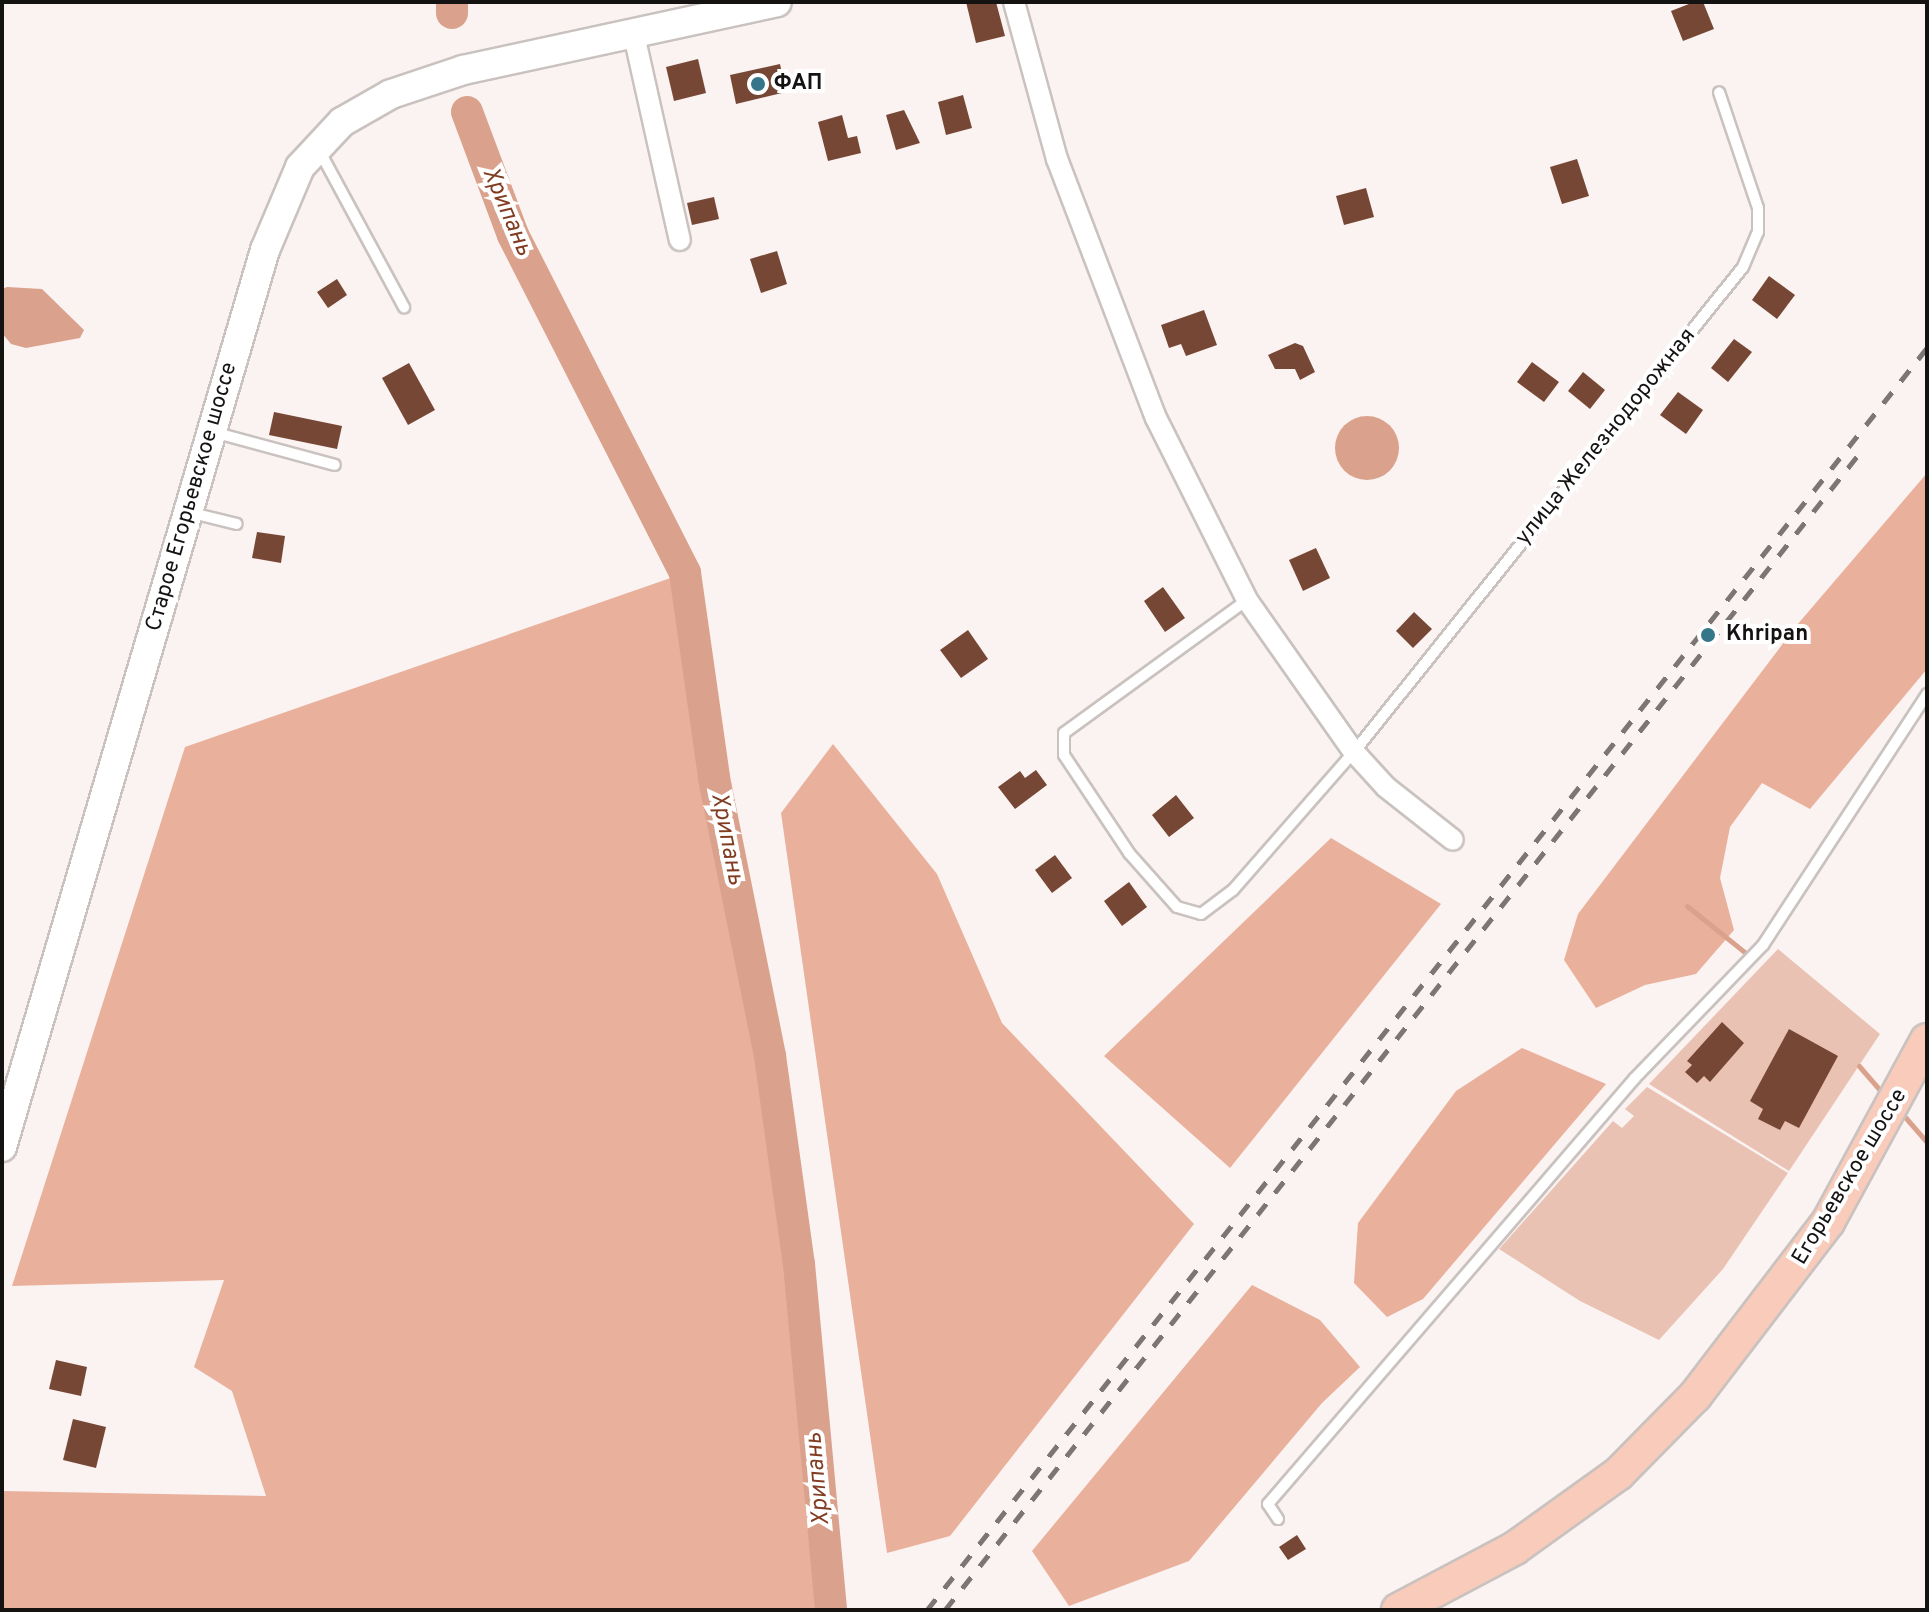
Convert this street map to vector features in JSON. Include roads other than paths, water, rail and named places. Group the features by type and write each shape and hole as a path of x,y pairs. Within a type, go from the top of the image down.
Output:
{"main road":[{"name":"Старое Егорьевское шоссе","path":"2,1147 269,234 317,146 391,94 463,70 596,44 777,2"},
{"name":"Егорьевское шоссе","path":"1398,1610 1541,1530 1618,1474 1695,1396 1828,1222 1927,1040"}],"street":[{"path":"1014,2 1057,159 1156,418 1247,600 1354,752 1386,787 1453,840"},
{"path":"634,35 680,240"}],"lane":[{"name":"улица Железнодорожная","path":"1247,600 1064,733 1064,755 1129,853 1177,907 1201,914 1233,890 1354,752 1743,267 1758,232 1758,208 1719,92"},
{"path":"317,146 404,307"},
{"path":"211,431 335,465"},
{"path":"188,512 237,524"},
{"path":"1278,1519 1268,1504 1645,1068 1763,945 1927,694"},
{"path":"1645,1068 1656,1077"}],"waterway":[{"name":"Хрипань","path":"452,2 452,13"},
{"name":"Хрипань","path":"467,112 513,235 685,573 714,778 770,1056 799,1264 831,1610"},
{"path":"1687,906 1747,954"},
{"path":"1859,1066 1882,1092"},
{"path":"1905,1117 1927,1142"}],"railway":[{"path":"927,1610 1927,348"},
{"path":"945,1610 1858,455"}],"place":[{"name":"ФАП","path":"758,84"},
{"name":"Khripan","path":"1708,635"}]}
